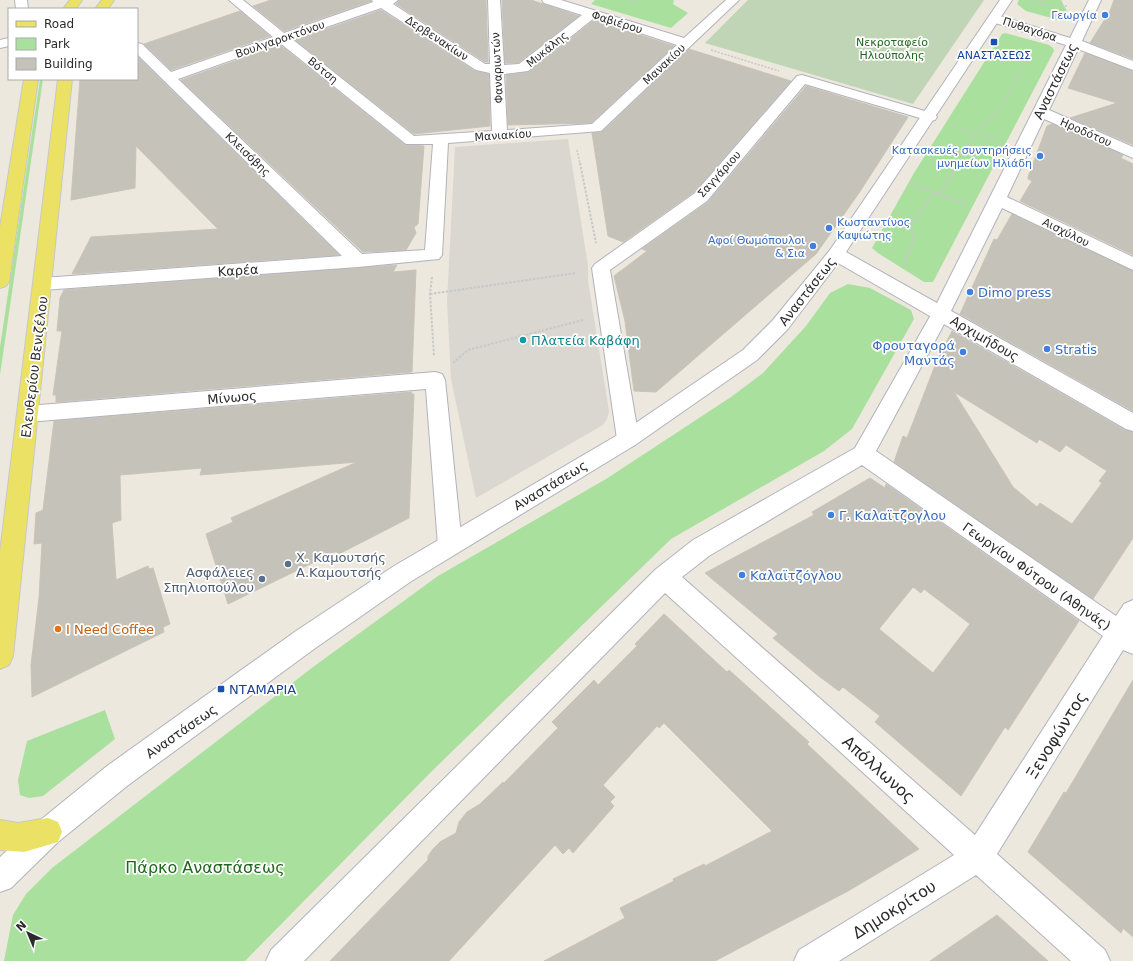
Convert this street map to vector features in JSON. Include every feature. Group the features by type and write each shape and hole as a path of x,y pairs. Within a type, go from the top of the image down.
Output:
{"main road":[{"path":"70,8 76,0"},
{"path":"102,8 108,0"},
{"path":"0,282 31,80"},
{"name":"Ελευθερίου Βενιζέλου","path":"0,656 65,80"},
{"path":"0,835 11,838 24,838 48,832"}],"street":[{"name":"Βότση","path":"235,0 410,141"},
{"name":"Φαναριωτών","path":"494,0 500,135"},
{"name":"Φαβιέρου","path":"548,0 686,43"},
{"name":"Μανακίου","path":"596,128 733,0"},
{"name":"Αναστάσεως","path":"0,877 48,832 117,776 305,640 402,574 628,439 750,355 780,325 836,254 929,118 1006,0"},
{"name":"Βουλγαροκτόνου","path":"169,77 283,38 384,1"},
{"name":"Δερβενακίων","path":"384,1 481,67 498,70"},
{"name":"Αναστάσεως","path":"863,454 940,313 995,205 1093,4"},
{"name":"Μυκάλης","path":"498,70 523,68 591,14"},
{"name":"Πυθαγόρα","path":"994,18 1074,43 1133,66"},
{"name":"Κλεισόβης","path":"138,48 358,261"},
{"path":"802,78 929,118"},
{"name":"Σαγγάριου","path":"601,268 701,196 802,78"},
{"name":"Ηροδότου","path":"1040,112 1133,153"},
{"name":"Μανιακίου","path":"410,141 596,128"},
{"path":"433,255 441,139"},
{"name":"Αισχύλου","path":"995,205 1133,264"},
{"name":"Αρχιμήδους","path":"836,254 1133,424"},
{"name":"Καρέα","path":"43,284 433,255"},
{"path":"601,268 628,439"},
{"path":"435,380 450,545"},
{"name":"Μίνωος","path":"28,414 435,380"},
{"path":"282,961 664,577 701,548 863,454"},
{"name":"Γεωργίου Φύτρου (Αθηνάς)","path":"863,454 1129,629"},
{"name":"Απόλλωνος","path":"664,577 1094,961"},
{"name":"Ξενοφώντος","path":"978,857 1129,629"},
{"name":"Δημοκρίτου","path":"810,961 978,857"}],"path":[{"path":"1040,0 1041,4 1093,4"},
{"path":"893,286 906,267 906,256 914,240 911,225 933,194 941,194 977,133 988,118 996,116 1042,33"},
{"path":"686,43 802,78"},
{"path":"929,118 1023,146"},
{"path":"430,294 601,268 573,130"},
{"path":"889,177 937,194 995,205"},
{"path":"433,255 430,294 435,380"},
{"path":"452,366 455,360 468,350 608,313"}],"green space":[{"path":"595,0 674,0 673,4 688,13 671,28 591,4"},
{"name":"Νεκροταφείο Ηλιούπολης","path":"748,0 984,0 913,104 705,43"},
{"path":"1019,0 1061,0 1068,13 1067,18 1062,21 1026,11 1017,4"},
{"path":"1005,33 1049,45 1054,51 933,282 924,282 872,248 914,173 1002,34"},
{"path":"40,80 43,80 0,375 0,347"},
{"name":"Πάρκο Αναστάσεως","path":"848,284 870,288 911,310 914,319 852,429 824,451 671,539 432,771 245,961 4,961 13,915 26,894 52,868 313,667 438,576 606,479 731,397 763,373 806,326 830,293"},
{"path":"105,710 115,739 43,796 29,798 20,795 18,780 27,741"}],"shaded area":[{"name":"Πλατεία Καβάφη","path":"568,139 588,266 588,281 609,411 607,419 603,425 476,498 451,379 447,301 455,147"}],"building":[{"path":"271,0 371,1 284,31 253,6"},
{"path":"399,0 486,0 488,62 485,62 396,4"},
{"path":"502,0 531,0 579,16 518,63 505,63"},
{"path":"1114,0 1133,0 1133,59 1090,43 1110,11"},
{"path":"381,10 475,71 489,74 490,126 414,134 295,40"},
{"path":"240,11 270,36 171,70 144,44"},
{"path":"594,20 674,46 591,123 508,125 506,75 529,72"},
{"path":"280,45 405,145 424,146 418,224 414,227 416,233 406,250 363,252 181,80"},
{"path":"689,49 791,81 694,192 623,242 608,236 592,133 602,132"},
{"path":"1085,53 1133,71 1133,145 1070,118 1117,103 1068,88"},
{"path":"138,57 339,255 72,274 91,237 218,229 136,146 135,188 71,200 80,80 138,80"},
{"path":"806,86 908,117 859,193 816,254 656,392 634,391 625,321 614,276 647,251 642,249 708,202"},
{"path":"1052,124 1123,155 1121,158 1133,164 1133,255 1020,201 1032,181 1028,179 1028,177 1047,126"},
{"path":"1012,214 1133,271 1133,411 960,314 994,239 997,240"},
{"path":"397,265 393,272 416,270 412,372 56,402 56,395 53,395 62,331 57,331 60,298 64,290"},
{"path":"952,331 1125,430 1133,432 1133,538 1093,599 894,462 903,436 907,438 936,363","holes":["954,392 1037,443 1039,439 1060,452 1066,445 1107,471 1099,481 1102,483 1072,524 1040,503 1037,507 1013,487"]},
{"path":"412,392 411,394 414,394 409,518 337,555 337,551 228,604 206,534 233,522 231,518 357,462 200,475 202,468 120,475 121,520 112,523 116,580 148,566 149,569 153,568 170,624 163,627 164,632 32,697 31,665 39,598 42,543 34,544 36,513 43,510 54,421"},
{"path":"870,478 885,488 886,484 1079,621 1008,730 1005,727 961,796 875,722 880,716 843,687 839,691 820,677 773,638 778,634 705,573 814,515 812,512","holes":["913,587 921,593 924,589 970,624 933,673 879,629"]},
{"path":"664,614 727,672 729,670 809,742 807,744 919,849 848,891 715,961 544,961 625,918 620,908 674,881 673,879 704,864 705,866 772,831 664,723 659,728 657,726 603,785 615,797 610,802 614,806 573,853 569,848 563,854 555,845 449,961 330,961 428,860 428,856 433,849 440,842 456,833 459,822 467,812 480,804 503,782 504,783 558,728 552,722 594,680 598,685 637,646 635,644"},
{"path":"1133,680 1133,937 1123,928 1121,933 1028,852 1064,792 1066,793"},
{"path":"997,915 1048,961 930,961"}],"place":[{"name":"Γεωργία","path":"1105,15"},
{"name":"ΑΝΑΣΤΑΣΕΩΣ","path":"994,42"},
{"name":"Κατασκευές συντηρήσεις μνημείων Ηλιάδη","path":"1040,156"},
{"name":"Κωσταντίνος Καψιώτης","path":"829,228"},
{"name":"Αφοί Θωμόπουλοι & Σια","path":"813,246"},
{"name":"Dimo press","path":"970,292"},
{"name":"Πλατεία Καβάφη","path":"523,340"},
{"name":"Stratis","path":"1047,349"},
{"name":"Φρουταγορά Μαντάς","path":"963,352"},
{"name":"Γ. Καλαϊτζογλου","path":"831,515"},
{"name":"Χ. Καμουτσής Α.Καμουτσής","path":"288,564"},
{"name":"Καλαϊτζόγλου","path":"742,575"},
{"name":"Ασφάλειες Σπηλιοπούλου","path":"262,579"},
{"name":"I Need Coffee","path":"58,629"},
{"name":"ΝΤΑΜΑΡΙΑ","path":"221,689"}]}
